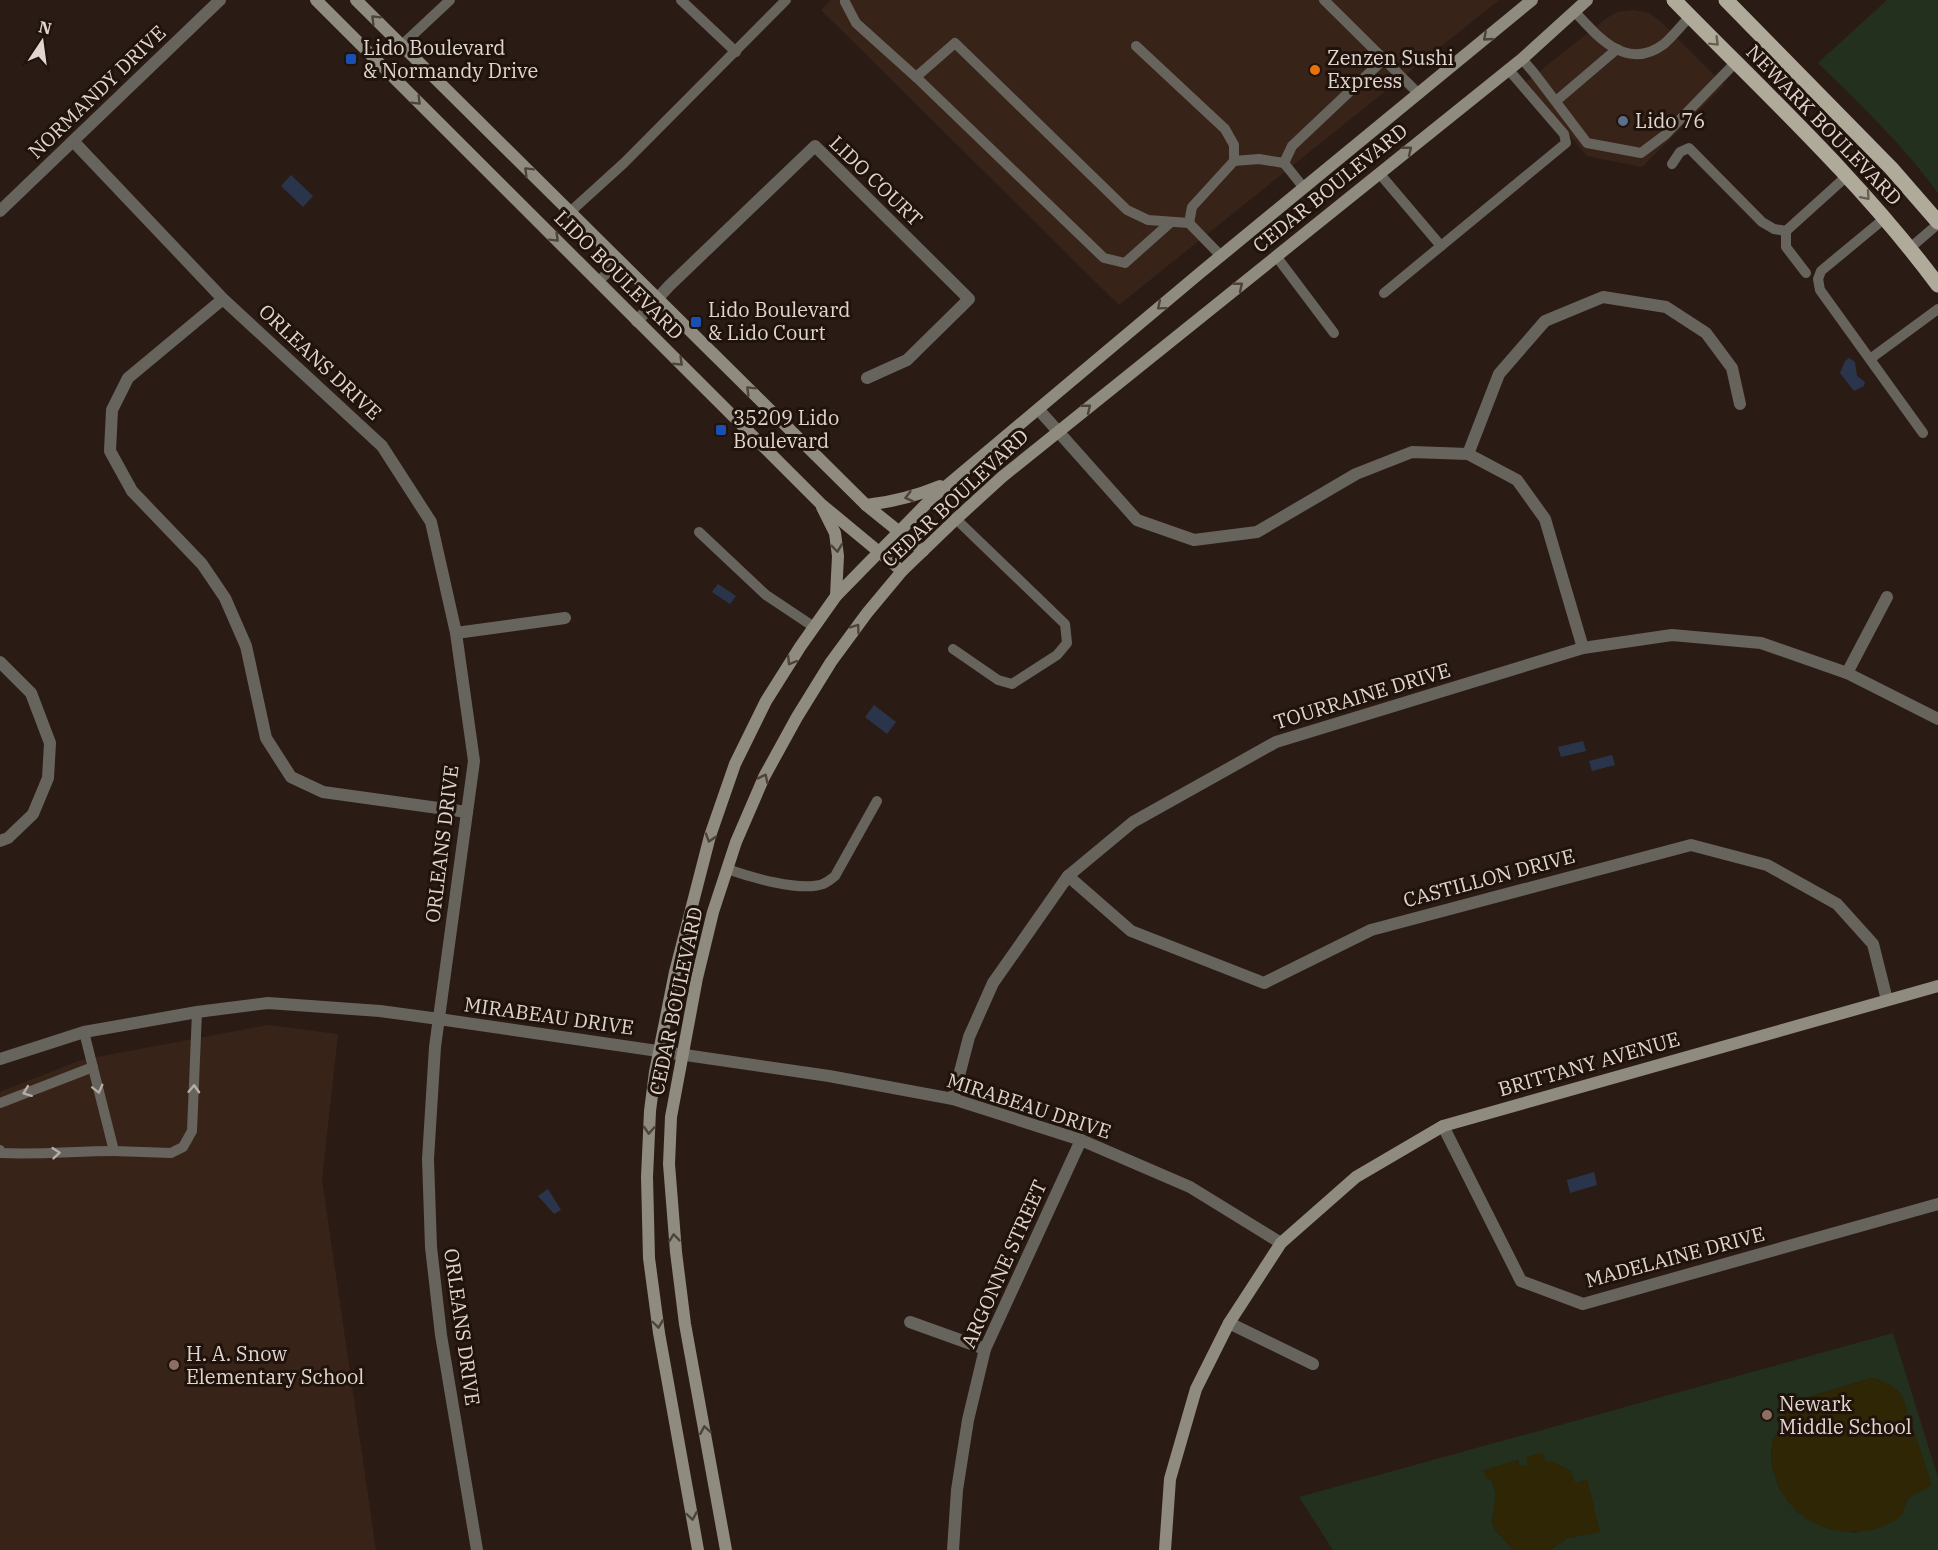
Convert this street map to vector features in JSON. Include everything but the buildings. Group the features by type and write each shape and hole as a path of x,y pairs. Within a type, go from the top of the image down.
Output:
{"main road":[{"name":"NEWARK BOULEVARD","path":"1674,0 1848,175 1938,285"},
{"name":"NEWARK BOULEVARD","path":"1726,0 1884,160 1938,223"}],"street":[{"name":"NORMANDY DRIVE","path":"0,211 220,0"},
{"name":"LIDO BOULEVARD","path":"316,0 821,504 902,571"},
{"name":"LIDO BOULEVARD","path":"356,0 866,505 922,551"},
{"name":"CEDAR BOULEVARD","path":"698,1550 659,1333 649,1258 647,1177 650,1111 658,1051 675,972 710,836 735,764 766,701 836,596 898,532 950,483 982,454 1039,410 1221,256 1532,0"},
{"name":"CEDAR BOULEVARD","path":"726,1550 685,1324 672,1219 669,1164 671,1117 697,978 727,869 764,777 797,717 831,662 902,571 1002,477 1522,59 1587,0"},
{"name":"ORLEANS DRIVE","path":"73,141 223,299 382,446 431,522 456,633 474,761 435,1047 428,1159 431,1247 441,1335 477,1550"},
{"name":"LIDO COURT","path":"637,321 814,146 969,299 907,360 867,378"},
{"path":"1468,454 1499,374 1545,321 1603,297 1666,307 1706,333 1732,368 1740,404"},
{"path":"223,299 128,378 112,410 110,451 132,491 202,564 225,598 246,646 266,738 291,777 322,792 467,812"},
{"path":"1039,410 1137,520 1194,540 1257,532 1356,474 1412,452 1468,454 1517,480 1545,519 1583,648"},
{"path":"866,505 889,503 950,483"},
{"path":"821,504 835,532 838,556 836,596"},
{"path":"1847,674 1887,597"},
{"path":"456,633 565,618"},
{"name":"TOURRAINE DRIVE","path":"953,1099 969,1037 993,983 1068,876 1133,822 1276,742 1583,648 1672,635 1761,643 1847,674 1938,719"},
{"path":"0,662 31,693 50,743 48,778 33,814 8,838 0,841"},
{"name":"CASTILLON DRIVE","path":"1068,876 1131,931 1264,983 1371,930 1691,845 1767,865 1838,904 1873,944 1887,1000"},
{"name":"BRITTANY AVENUE","path":"1165,1550 1170,1479 1196,1389 1229,1323 1281,1243 1356,1177 1443,1126 1938,986"},
{"name":"MIRABEAU DRIVE","path":"0,1059 84,1032 197,1012 268,1003 380,1011 439,1019 682,1054 953,1099 1081,1140 1190,1187 1281,1243"},
{"name":"MADELAINE DRIVE","path":"1443,1126 1521,1281 1583,1304 1938,1204"},
{"name":"ARGONNE STREET","path":"953,1550 957,1490 968,1420 985,1349 1081,1140"},
{"path":"910,1322 985,1349"},
{"path":"1229,1323 1313,1364"}],"lane":[{"path":"402,45 450,0"},
{"path":"681,0 736,52"},
{"path":"570,212 624,163 786,0"},
{"path":"846,0 856,24 916,77 1104,258 1125,263 1171,222"},
{"path":"1324,0 1419,94"},
{"path":"1574,11 1606,44 1624,52 1644,55 1664,44 1690,16"},
{"path":"916,77 955,43 1127,210 1148,220 1189,224 1221,256"},
{"path":"1136,46 1225,129 1234,145 1234,161 1192,207 1189,224"},
{"path":"1556,101 1617,49"},
{"path":"1284,163 1292,146 1384,59"},
{"path":"1522,59 1587,143 1641,153 1665,135 1736,62"},
{"path":"1384,293 1566,142 1564,134 1508,69"},
{"path":"1672,164 1680,152 1689,148 1762,222 1774,229 1786,231"},
{"path":"1234,161 1259,159 1284,163 1304,188"},
{"path":"1379,173 1441,246"},
{"path":"1806,273 1786,247 1786,231 1848,175"},
{"path":"1885,218 1821,271 1818,279 1820,290 1923,433"},
{"path":"1910,248 1938,223"},
{"path":"1276,256 1334,333"},
{"path":"598,282 619,261"},
{"path":"1870,359 1938,309"},
{"path":"953,649 998,680 1012,684 1057,655 1067,643 1065,624 956,519"},
{"path":"699,532 766,596 814,627"},
{"path":"727,869 750,877 791,885 821,885 834,876 877,801"},
{"path":"0,1150 1,1153 35,1154 71,1151 171,1153 183,1147 192,1131 197,1012"},
{"path":"84,1032 114,1151"},
{"path":"0,1103 93,1068"}],"shaded area":[{"path":"831,0 1499,0 1119,305 821,10"},
{"name":"Lido 76","path":"1634,10 1649,13 1660,21 1724,85 1642,167 1587,156 1526,82 1607,18 1617,12"},
{"name":"H. A. Snow Elementary School","path":"268,1025 338,1034 322,1180 376,1550 0,1550 0,1092 81,1060"}],"green space":[{"path":"1887,0 1938,0 1938,193 1896,142 1818,63"},
{"name":"Newark Middle School","path":"1893,1333 1938,1477 1938,1550 1550,1550 1567,1538 1599,1532 1575,1483 1546,1462 1519,1467 1518,1460 1492,1481 1496,1494 1492,1522 1496,1531 1516,1550 1333,1550 1299,1497","holes":["1872,1378 1880,1380 1922,1490 1908,1498 1904,1508 1882,1527 1853,1533 1797,1512 1779,1488 1771,1458 1773,1438 1786,1424 1782,1405"]}],"sand":[{"path":"1872,1378 1890,1384 1902,1395 1932,1485 1908,1498 1902,1515 1884,1526 1860,1531 1826,1528 1810,1521 1797,1511 1777,1483 1771,1452 1775,1436 1786,1424 1781,1405"},
{"path":"1543,1453 1546,1462 1552,1461 1571,1471 1575,1483 1587,1479 1600,1532 1567,1538 1550,1550 1516,1550 1496,1531 1492,1522 1496,1494 1492,1481 1486,1478 1483,1470 1517,1460 1519,1466 1528,1465 1526,1457"}],"water":[{"path":"291,175 313,196 303,207 281,186"},
{"path":"1849,358 1855,362 1857,376 1865,382 1864,386 1854,391 1840,373 1845,361"},
{"path":"718,584 736,596 730,604 712,592"},
{"path":"874,705 896,722 887,734 865,717"},
{"path":"1583,741 1586,751 1561,757 1558,747"},
{"path":"1612,755 1615,765 1592,771 1589,761"},
{"path":"1594,1172 1597,1185 1570,1193 1567,1180"},
{"path":"548,1189 561,1210 554,1214 538,1196"}],"place":[{"name":"Lido Boulevard & Normandy Drive","path":"351,59"},
{"name":"Zenzen Sushi Express","path":"1315,70"},
{"name":"Lido 76","path":"1623,121"},
{"name":"Lido Boulevard & Lido Court","path":"696,322"},
{"name":"35209 Lido Boulevard","path":"721,430"},
{"name":"H. A. Snow Elementary School","path":"174,1365"},
{"name":"Newark Middle School","path":"1767,1415"}]}
